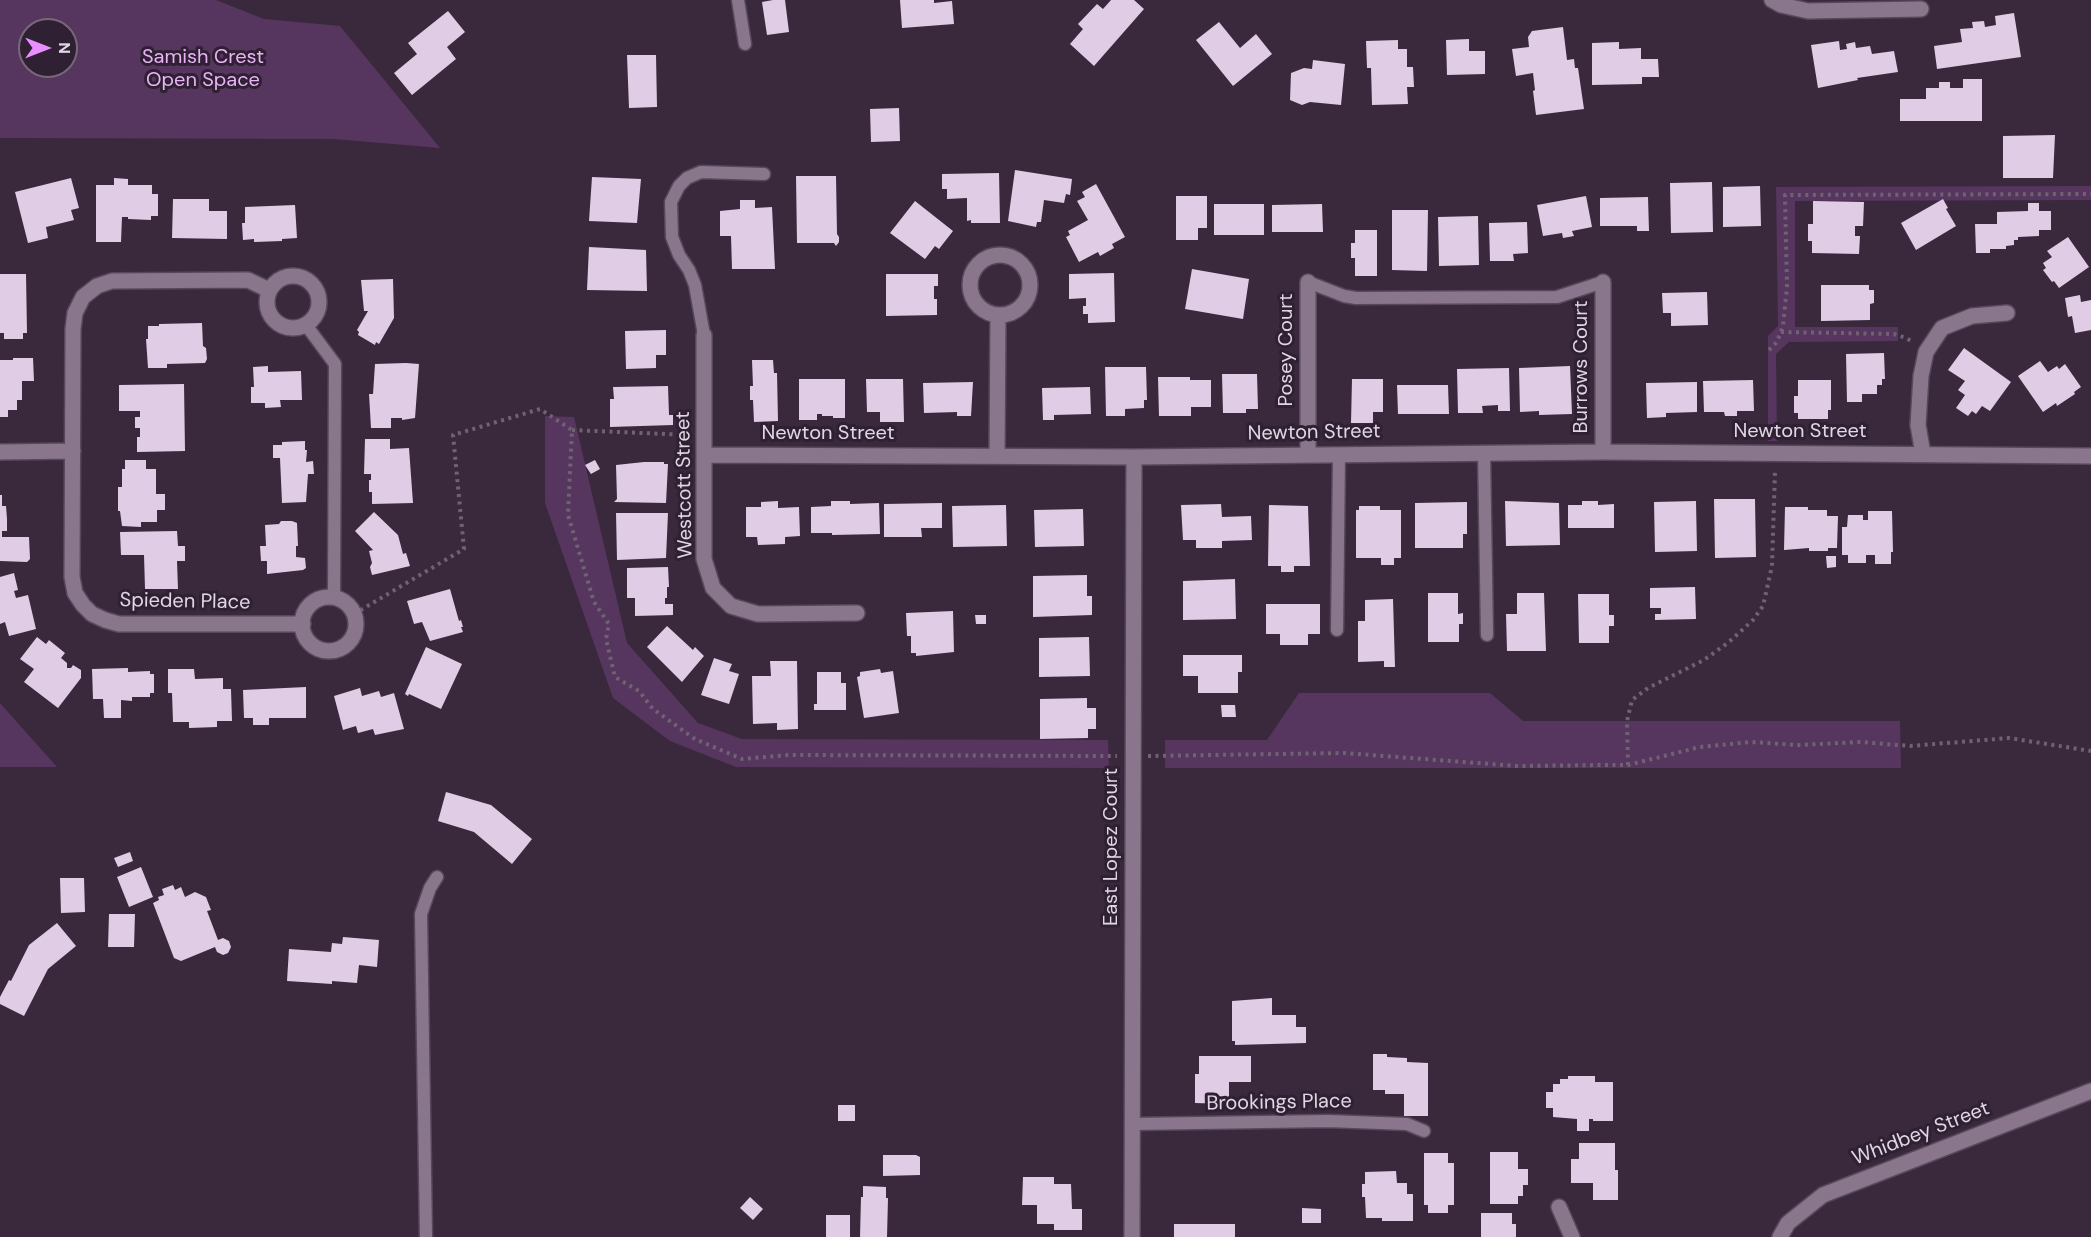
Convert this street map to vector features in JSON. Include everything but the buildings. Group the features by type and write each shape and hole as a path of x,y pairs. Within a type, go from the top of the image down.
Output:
{"street":[{"path":"1773,0 1781,5 1808,10 1921,9"},
{"path":"293,276 304,278 318,293 317,313 306,325 292,329 282,327 268,312 266,302 269,290 283,278 293,276"},
{"name":"Spieden Place","path":"269,290 248,280 112,281 97,286 83,297 75,313 73,328 72,577 75,593 92,614 119,624 303,624"},
{"name":"Posey Court","path":"1308,282 1308,454"},
{"name":"Burrows Court","path":"1603,282 1603,452"},
{"path":"1923,454 1918,425 1921,375 1926,352 1942,328 1972,316 2007,314"},
{"path":"997,455 998,315"},
{"name":"Westcott Street","path":"704,335 704,559 713,588 731,606 758,614 857,613"},
{"path":"0,452 73,451"},
{"name":"Newton Street","path":"705,455 1134,457 1484,452 1784,452 2091,456"},
{"name":"East Lopez Court","path":"1132,1237 1134,457"},
{"path":"334,597 348,605 354,614 356,624 354,635 340,649 329,651 319,649 310,644 304,635 304,614 310,605 319,600 334,597"},
{"name":"Whidbey Street","path":"1780,1237 1788,1223 1823,1195 2091,1091"},
{"path":"1559,1207 1572,1237"}],"lane":[{"path":"738,0 745,44"},
{"path":"704,335 695,285 672,237 672,202 679,186 687,178 701,172 764,174"},
{"path":"1308,282 1344,296 1356,298 1557,297 1603,282"},
{"path":"306,325 335,364 334,597"},
{"path":"1484,452 1487,635"},
{"path":"1337,630 1339,454"},
{"path":"426,1237 421,914 430,888 437,877"},
{"name":"Brookings Place","path":"1132,1124 1328,1120 1407,1124 1424,1131"}],"path":[{"path":"1769,350 1777,342 1780,332 1787,287 1785,195 2091,194"},
{"path":"1780,332 1894,334 1906,338 1926,352"},
{"path":"354,614 464,549 453,435 540,409 572,430 705,435"},
{"path":"572,430 568,515 594,602 609,624 606,639 615,677 639,691 654,709 695,739 742,759 788,755 1133,756 1344,753 1517,766 1628,765 1700,747 1750,742 1799,746 1861,742 1910,746 2009,738 2091,751"},
{"path":"1628,765 1627,721 1632,700 1648,688 1704,660 1729,642 1753,620 1763,606 1772,566 1774,471 1784,452"}],"green space":[{"name":"Samish Crest Open Space","path":"0,0 216,0 264,19 340,26 440,148 334,139 0,138"},
{"path":"2091,186 2091,200 1795,201 1795,327 1898,327 1898,341 1789,342 1776,354 1777,441 1768,441 1768,336 1778,326 1776,187"},
{"path":"545,416 574,417 627,643 698,723 742,739 1108,740 1109,768 736,767 670,741 613,698 545,503"},
{"path":"1299,693 1490,693 1523,721 1900,721 1901,768 1165,768 1165,740 1267,740"},
{"path":"0,703 57,767 0,767"}]}
